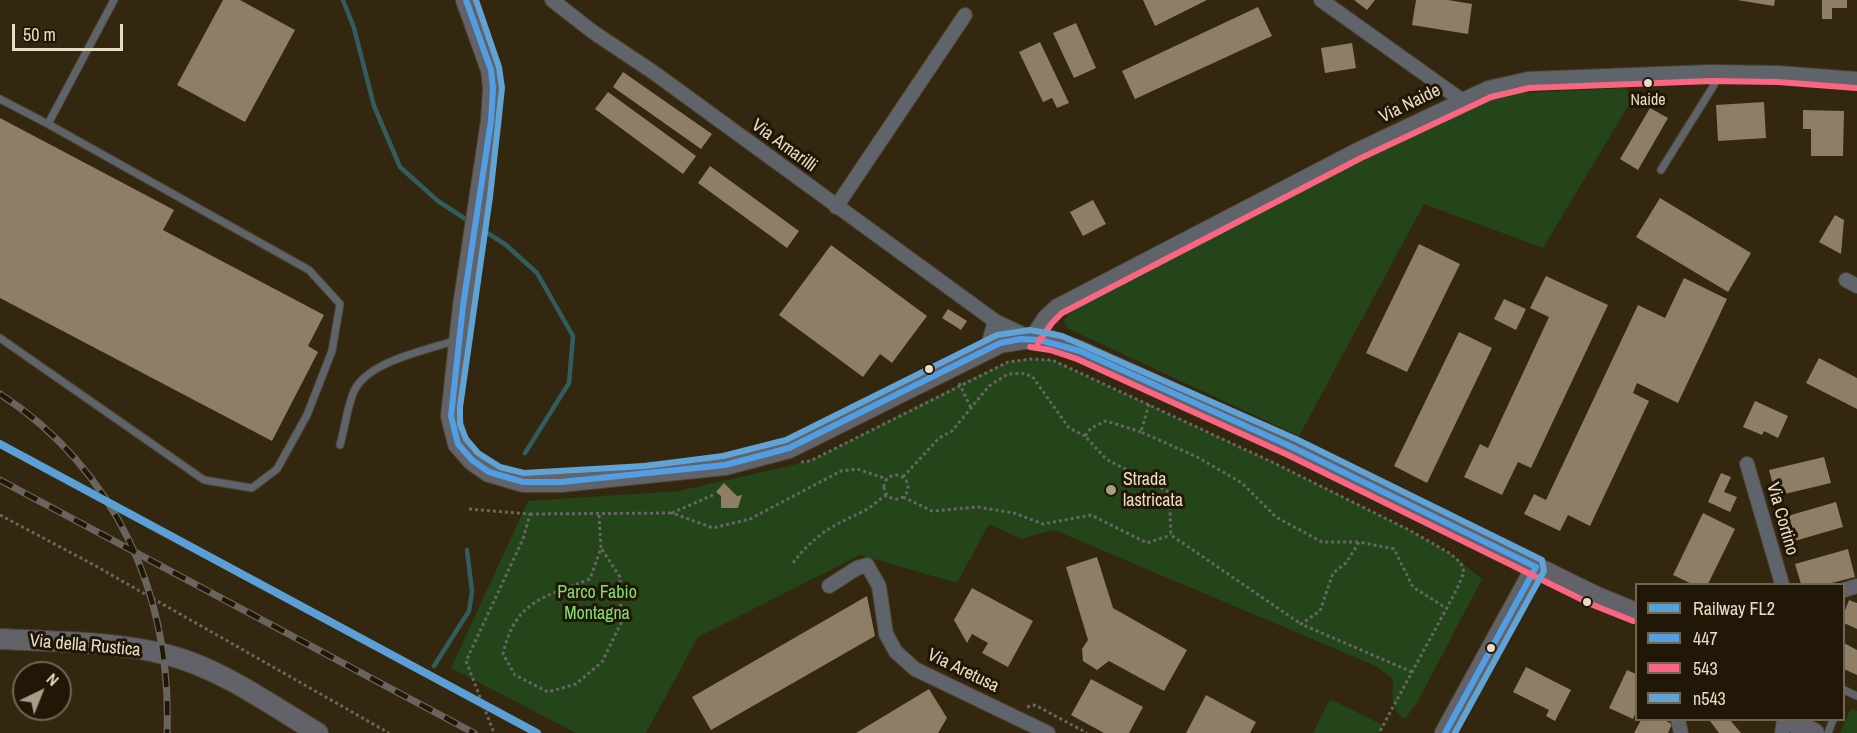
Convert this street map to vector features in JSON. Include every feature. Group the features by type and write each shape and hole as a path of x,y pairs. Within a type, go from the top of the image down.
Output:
{"street":[{"path":"466,0 488,61 494,88 482,196 463,306 451,406 451,426 458,444 477,464 510,480 523,482 561,482 725,465 789,448 987,349 1009,340 1031,338 1052,341 1080,351 1272,438 1536,567 1635,613"},
{"name":"Via Amarilli","path":"552,0 593,32 662,79 995,321 1031,338"},
{"path":"1321,0 1460,99"},
{"path":"836,207 965,15"},
{"name":"Via Naide","path":"1031,338 1045,317 1057,306 1460,99 1488,88 1528,79 1717,72 1778,73 1857,79"},
{"path":"987,349 995,321"},
{"name":"Via Cortino","path":"1747,464 1781,583"},
{"name":"Via Aretusa","path":"829,586 858,568 867,566 879,586 886,634 903,659 915,669 1048,733"},
{"path":"1445,733 1536,567"},
{"name":"Via della Rustica","path":"0,639 130,647 171,655 220,675 318,733"},
{"path":"1788,721 1814,733"}],"lane":[{"path":"48,124 114,0"},
{"path":"1660,170 1714,85 1717,72"},
{"path":"0,99 309,270 340,304 332,351 308,415 277,469 252,488 204,480 0,338"},
{"path":"340,445 354,391 364,375 392,362 459,339"}],"path":[{"path":"789,448 799,462 810,460 1008,362 1031,359 1052,360 1272,462 1451,554 1461,562 1464,572 1447,608 1379,733"},
{"path":"903,477 939,438 952,431 989,386 1001,377 1015,373 1026,374 1037,381 1069,428 1084,436 1106,459 1169,492 1171,535"},
{"path":"957,379 971,408"},
{"path":"1141,432 1151,398"},
{"path":"1084,436 1091,428 1106,421 1141,432 1197,456 1242,483 1276,517 1322,542 1359,542 1394,549 1413,587 1447,608"},
{"path":"469,509 530,514 672,513 713,528 750,519 841,471 857,469 887,479"},
{"path":"903,497 908,487 903,477 895,475 887,479 884,487 887,495 895,499 903,497 932,511 978,507 1014,513 1043,524 1091,515 1147,543 1171,535"},
{"path":"672,513 713,495"},
{"path":"793,563 805,547 826,528 866,510 887,495"},
{"path":"494,733 466,661 523,539 530,514"},
{"path":"0,515 94,565 389,733"},
{"path":"599,515 601,548 590,579 547,594 526,608 508,632 503,654 516,675 548,692 576,684 602,662 621,623 623,598 620,577 601,548"},
{"path":"1171,535 1301,624 1413,672"},
{"path":"1301,624 1320,611 1333,573 1346,563 1359,542"},
{"path":"1007,712 1035,705 1087,733"}],"green space":[{"path":"1627,88 1630,103 1543,248 1424,204 1299,436 1069,329 1063,322 1068,314 1086,303 1445,115 1496,94"},
{"name":"Parco Fabio Montagna","path":"1031,359 1052,360 1272,462 1409,530 1451,554 1482,579 1418,701 1405,719 1394,706 1393,679 1376,666 1054,530 1021,539 989,524 957,583 860,555 698,637 646,733 576,733 451,668 528,501 679,491 810,461 968,380 1008,362"},
{"path":"1330,699 1383,725 1379,733 1313,733"},
{"path":"1851,708 1857,711 1857,733 1840,733"}],"building":[{"path":"223,0 240,0 295,30 245,122 177,85"},
{"path":"1143,0 1207,0 1155,26"},
{"path":"1354,0 1375,0 1367,10"},
{"path":"1416,0 1448,0 1472,4 1468,34 1412,25"},
{"path":"1737,0 1775,0 1774,6"},
{"path":"1822,0 1847,0 1847,8 1832,8 1832,19 1822,19"},
{"path":"1258,7 1272,36 1135,99 1122,71"},
{"path":"1076,23 1096,68 1074,78 1053,33"},
{"path":"1040,42 1069,103 1057,108 1052,98 1043,102 1019,52"},
{"path":"1352,43 1356,68 1325,73 1321,48"},
{"path":"623,72 712,134 701,149 613,87"},
{"path":"608,92 696,156 683,174 595,109"},
{"path":"1764,102 1766,138 1718,141 1716,105"},
{"path":"1650,108 1668,118 1638,170 1620,159"},
{"path":"1803,110 1844,111 1843,156 1811,156 1811,129 1803,129"},
{"path":"0,118 174,210 163,230 324,315 308,346 318,352 272,441 0,298"},
{"path":"710,166 799,231 787,248 698,183"},
{"path":"1660,198 1751,253 1728,292 1636,237"},
{"path":"1093,200 1106,224 1083,236 1070,212"},
{"path":"1835,215 1844,220 1841,254 1819,242"},
{"path":"1419,244 1460,264 1407,372 1366,353"},
{"path":"831,245 927,316 892,363 880,354 863,377 779,315"},
{"path":"1546,276 1608,305 1531,468 1518,462 1502,495 1464,477 1480,444 1488,448 1549,317 1530,308"},
{"path":"1684,278 1727,299 1678,403 1637,383 1633,393 1649,401 1590,526 1568,515 1560,531 1524,514 1534,494 1546,500 1638,305 1665,318"},
{"path":"1504,299 1526,309 1516,330 1494,319"},
{"path":"948,309 967,321 961,330 942,318"},
{"path":"1459,332 1492,348 1427,483 1394,466"},
{"path":"1819,358 1857,378 1857,409 1806,383"},
{"path":"1755,401 1788,416 1778,438 1764,431 1762,435 1743,427"},
{"path":"1824,457 1831,483 1776,496 1769,470"},
{"path":"1721,473 1731,477 1724,492 1737,497 1730,512 1708,502"},
{"path":"724,483 737,496 742,495 738,508 721,508 721,496 716,492"},
{"path":"1836,502 1843,527 1791,542 1784,517"},
{"path":"1703,513 1735,529 1708,583 1690,583 1673,575"},
{"path":"1848,549 1855,577 1832,583 1801,583 1795,564"},
{"path":"1097,557 1113,608 1187,650 1164,691 1109,661 1097,670 1083,661 1082,649 1088,640 1066,567"},
{"path":"972,588 1033,621 1008,667 982,653 988,643 972,634 967,643 954,620"},
{"path":"867,596 875,636 711,730 692,697"},
{"path":"1849,600 1857,603 1857,629 1845,623 1845,610"},
{"path":"1845,644 1857,650 1857,675 1845,669"},
{"path":"1526,667 1571,690 1555,721 1546,716 1549,710 1513,692"},
{"path":"1627,670 1635,674 1633,719 1609,708"},
{"path":"1091,679 1143,707 1129,733 1104,733 1071,715"},
{"path":"929,689 947,718 938,733 856,733"},
{"path":"1206,695 1256,722 1250,733 1186,733"},
{"path":"1640,721 1666,721 1672,724 1668,733 1634,733"},
{"path":"1710,721 1731,721 1741,733 1719,733"}],"waterway":[{"path":"343,0 354,28 374,106 400,167 438,201 470,222"},
{"path":"480,228 506,245 537,273 573,336 569,383 525,453"},
{"path":"434,666 469,611 472,592 467,550"}],"railway":[{"path":"0,394 41,425 76,460 106,499 129,541 147,586 159,633 166,683 167,733"},
{"path":"0,480 474,733"}],"rail line":[{"name":"FL2","path":"0,444 537,733"}],"transit line":[{"name":"447","path":"466,0 491,70 493,88 491,121 463,306 451,416 458,444 472,460 489,472 523,482 561,482 725,465 789,448 1000,343 1021,339 1040,340 1080,351 1292,447 1536,567"},
{"name":"n543","path":"476,0 499,67 502,88 490,197 460,407 460,424 466,439 478,453 500,467 524,473 645,466 723,456 786,440 997,335 1030,330 1062,336 1296,439 1542,560 1544,571 1455,733"},
{"name":"543","path":"1038,343 1062,313 1361,158 1491,97 1529,88 1711,81 1778,82 1856,88"},
{"name":"543","path":"1030,347 1050,350 1077,359 1288,455 1593,605 1633,621"},
{"name":"447","path":"1445,733 1536,567"}],"place":[{"name":"Naide","path":"1648,83"},
{"name":"Strada lastricata","path":"1111,490"}]}
